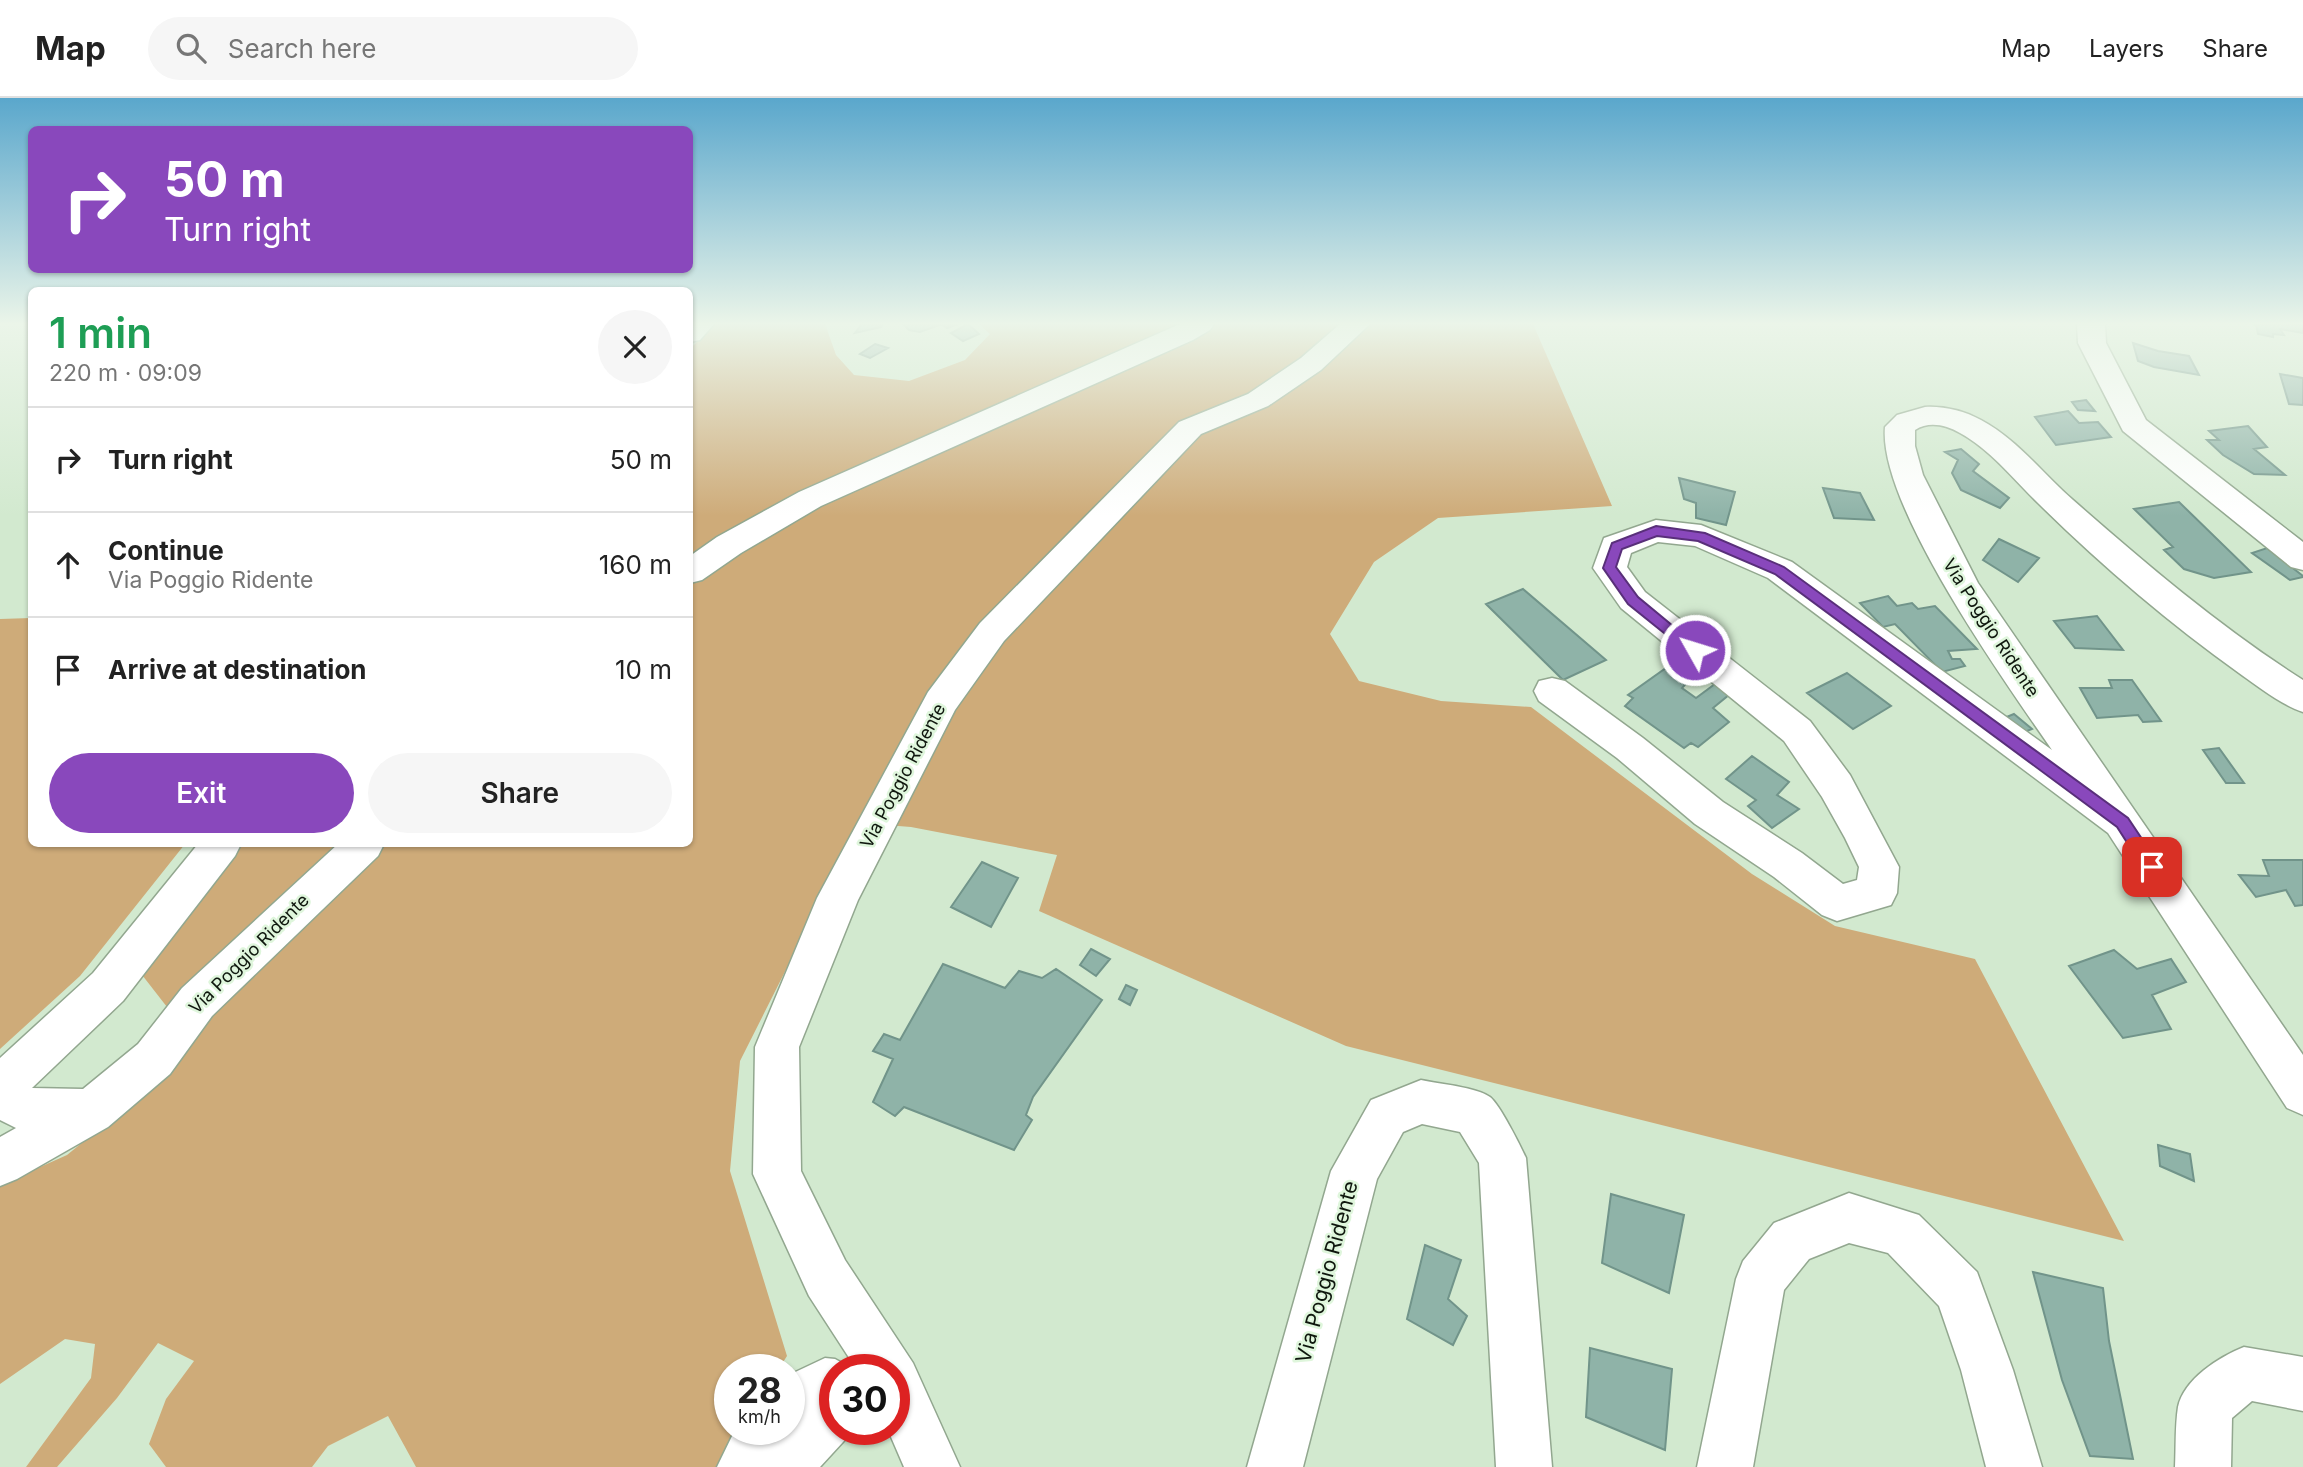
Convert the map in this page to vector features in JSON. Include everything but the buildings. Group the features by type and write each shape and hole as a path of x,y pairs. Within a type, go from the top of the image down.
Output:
{"street":[{"path":"693,570 729,545 810,499 1061,388"},
{"name":"Via Poggio Ridente","path":"876,1354 827,1278 777,1174 777,1047 838,898 941,702 992,632 1190,428 1258,400 1276,388"},
{"path":"2115,388 2134,425 2303,559"},
{"name":"Via Poggio Ridente","path":"2303,698 2216,639 2048,495 1984,435 1969,425 1941,416 1918,416 1900,427 1900,449 1913,489 1941,551 1971,603 2123,822 2224,980 2303,1093"},
{"path":"1552,691 1630,748 1709,813 1788,864 1837,903 1876,893 1879,867 1862,832 1836,786 1797,732 1633,600 1609,568 1616,546 1656,531 1700,536 1780,570 2123,822"},
{"path":"0,1088 108,986 218,847"},
{"name":"Via Poggio Ridente","path":"4,1159 92,1111 154,1059 197,1002 362,847"},
{"path":"0,1095 28,1111 92,1111"},
{"name":"Via Poggio Ridente","path":"1275,1467 1354,1171 1387,1116 1421,1102 1474,1113 1502,1158 1524,1467"},
{"path":"1725,1467 1760,1279 1792,1241 1849,1218 1902,1232 1959,1290 1991,1382 2014,1467"},
{"path":"2203,1467 2205,1406 2234,1381 2244,1373 2303,1384"},
{"name":"Via Poggio Ridente","path":"910,1418 932,1467"},
{"path":"789,1467 797,1452 819,1428"},
{"path":"745,1467 757,1445"}],"shaded area":[{"path":"693,388 1561,388 1612,506 1438,518 1374,562 1330,634 1359,681 1441,701 1531,707 1752,874 1835,926 1975,959 2124,1241 1346,1046 1039,911 1057,855 911,827 860,823 740,1061 730,1171 786,1354 714,1354 714,1445 730,1445 716,1467 416,1467 388,1416 328,1446 312,1467 166,1467 149,1444 166,1399 194,1361 158,1343 117,1398 57,1467 26,1467 91,1378 95,1344 65,1339 0,1384 0,1185 67,1155 169,1072 167,1007 139,971 239,847 693,847"},
{"path":"28,618 28,847 183,847 80,976 0,1049 0,619"}],"route":[{"path":"1695,650 1633,600 1609,568 1616,546 1656,531 1700,536 1780,570 2123,822 2152,867"}]}
